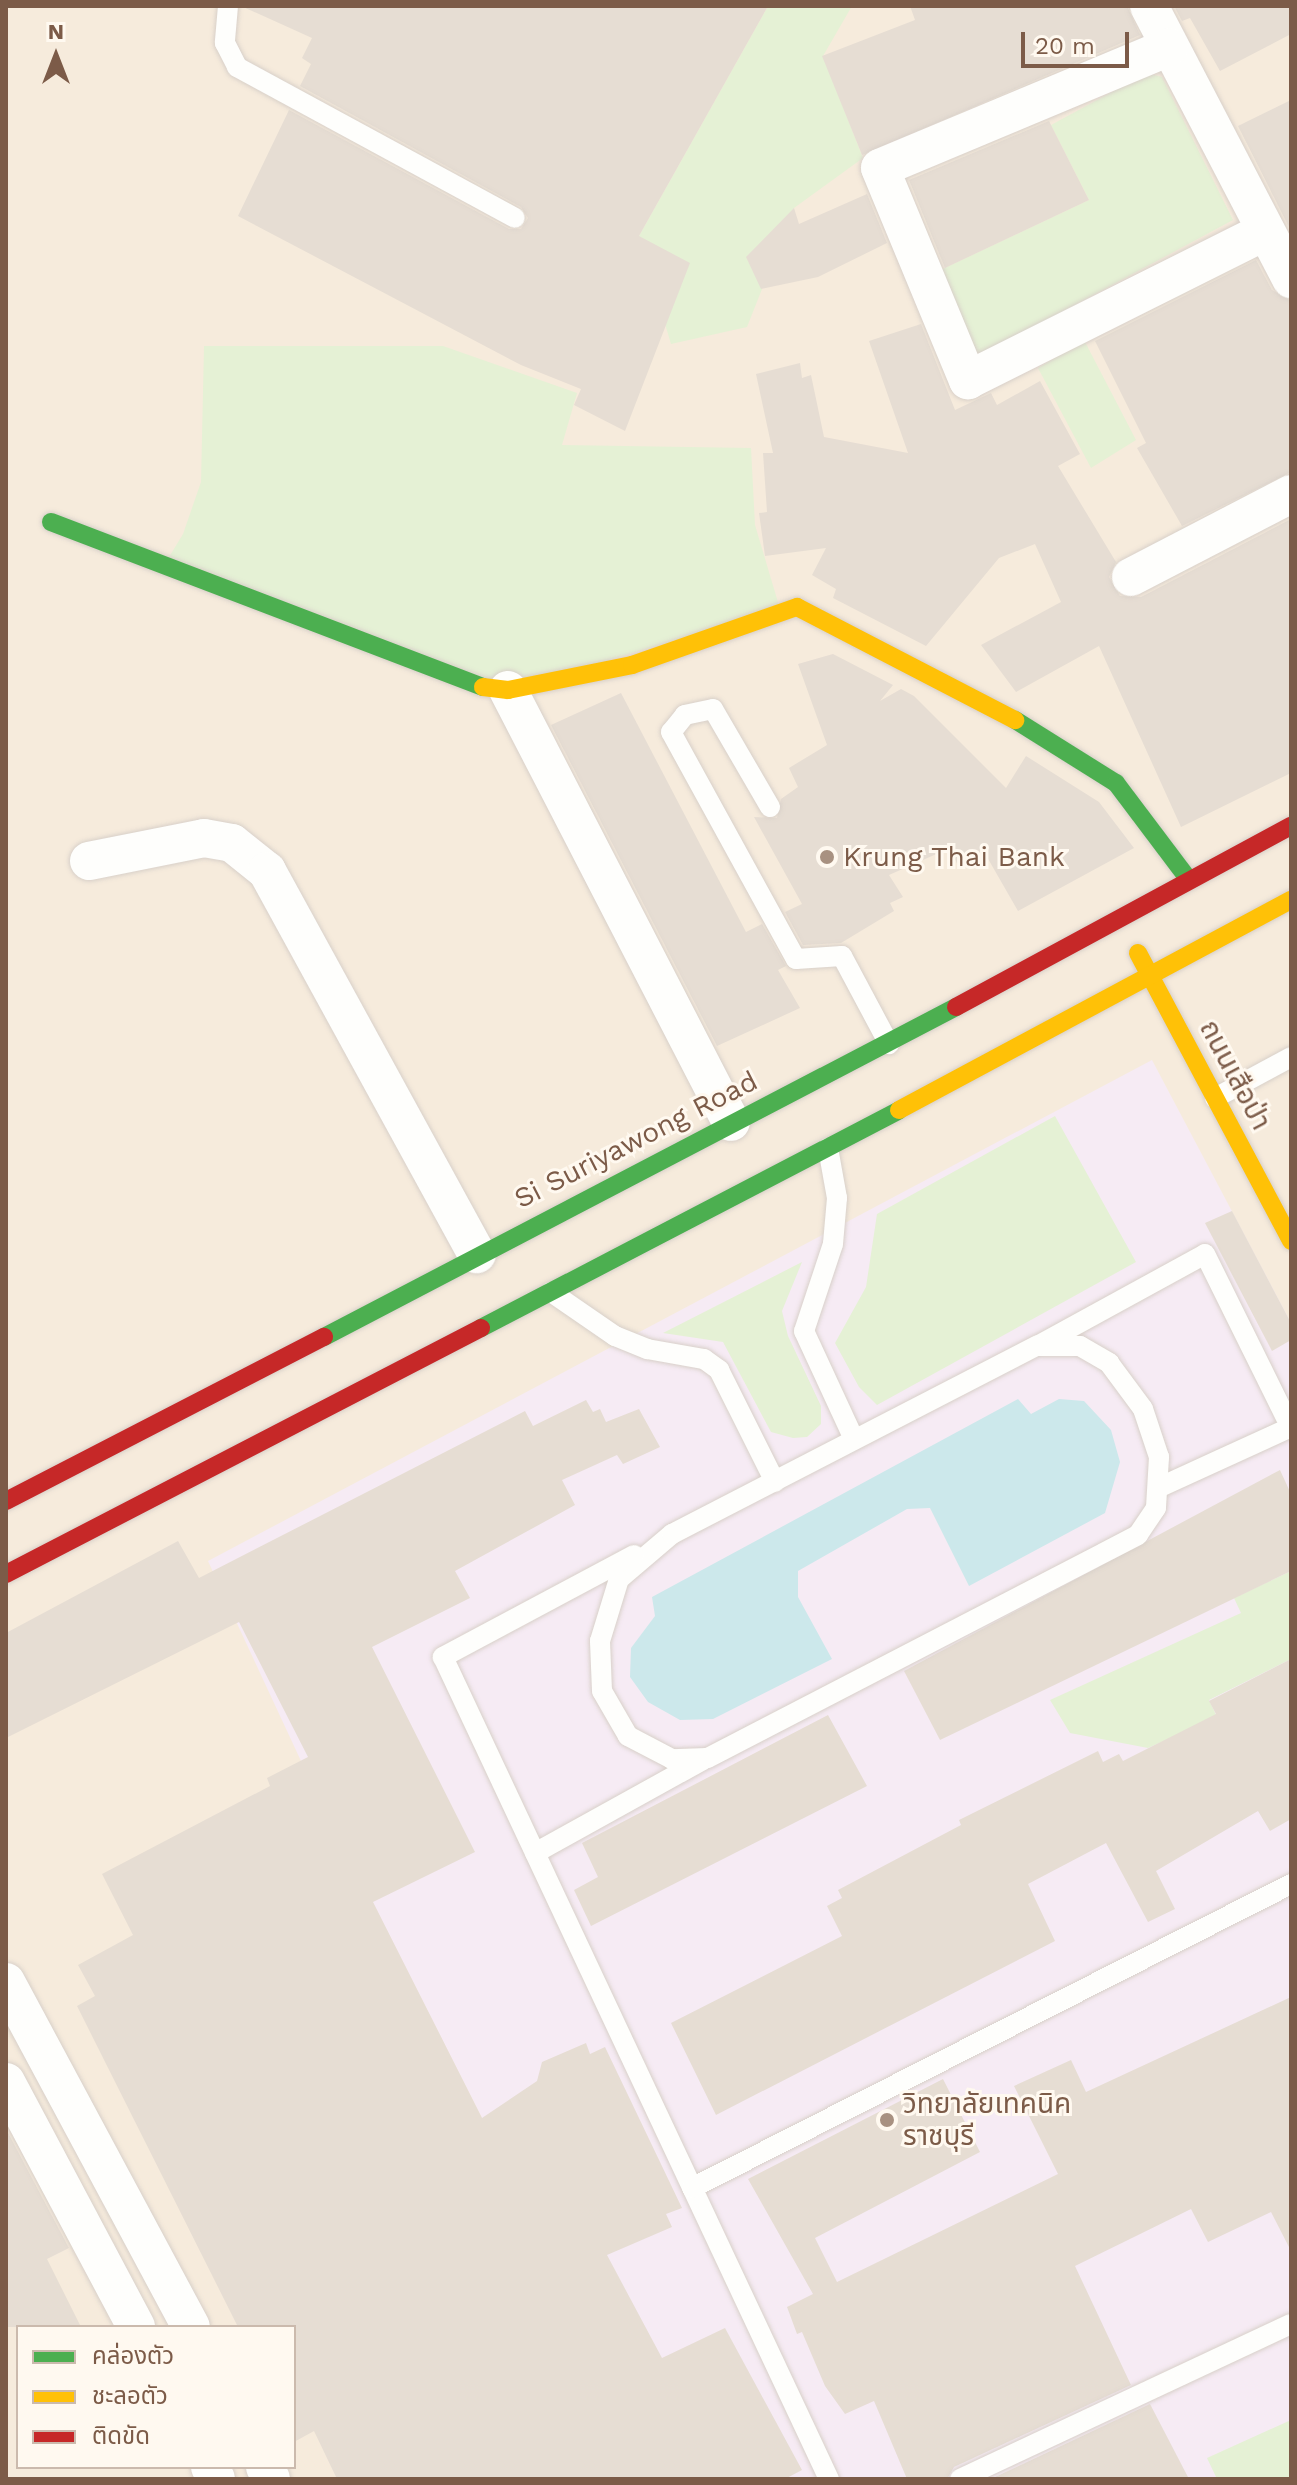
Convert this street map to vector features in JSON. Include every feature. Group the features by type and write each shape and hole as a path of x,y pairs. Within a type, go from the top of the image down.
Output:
{"main road":[{"path":"51,522 166,562 471,686 508,690 632,665 797,607 1015,720 1116,783 1189,880"},
{"name":"Si Suriyawong Road","path":"6,1501 731,1122 889,1044 1121,921 1189,880 1291,826"},
{"path":"6,1574 828,1148 1291,900"},
{"name":"ถนนเสือป่า","path":"1121,921 1291,1241"}],"street":[{"path":"1149,6 1291,279"},
{"path":"1169,47 880,168 968,380 1266,231"},
{"path":"1131,577 1291,494"},
{"path":"508,690 731,1122"},
{"path":"89,861 204,838 232,843 267,871 477,1254"},
{"path":"6,1982 190,2325"},
{"path":"6,2082 135,2325"},
{"path":"107,2273 150,2250"}],"lane":[{"path":"228,6 225,43 237,67 515,218"},
{"path":"770,807 713,709 685,715 671,732 796,959 841,950 889,1044"},
{"path":"1215,1098 1291,1057"},
{"path":"828,1148 837,1198 833,1244 804,1331 854,1439"},
{"path":"829,2479 443,1657 672,1534 1037,1346 1205,1254 1291,1427 1158,1488"},
{"path":"551,1292 615,1336 647,1349 704,1359 719,1370 775,1482"},
{"path":"535,1853 707,1758 1138,1535 1156,1508 1158,1488 1159,1457 1143,1409 1109,1363 1080,1346 1037,1346"},
{"path":"672,1534 619,1579 600,1641 602,1691 628,1736 672,1759 707,1758"},
{"path":"692,2188 1291,1884"},
{"path":"960,2479 1291,2324"}],"shaded area":[{"path":"6,6 1291,6 1291,2479 6,2479"},
{"name":"วิทยาลัยเทคนิค ราชบุรี","path":"1152,1060 1291,1323 1291,2479 665,2479 301,1761 208,1561"}],"green space":[{"path":"768,6 852,6 823,56 863,158 794,208 747,327 671,344 639,236"},
{"path":"1147,73 1162,77 1233,220 973,360 934,273 1089,200 1051,125"},
{"path":"1084,340 1136,440 1091,468 1038,368"},
{"path":"204,346 443,346 577,393 562,445 751,448 755,525 780,609 508,690 166,562 183,534 201,482"},
{"path":"1055,1116 1136,1262 877,1405 859,1387 835,1343 866,1287 877,1214"},
{"path":"802,1262 782,1311 788,1336 821,1406 821,1424 807,1437 793,1438 771,1432 723,1342 663,1333"},
{"path":"1291,1571 1291,1659 1209,1700 1217,1717 1148,1748 1070,1733 1050,1700 1241,1613 1234,1598"},
{"path":"1291,2420 1291,2479 1217,2479 1207,2458"}],"water":[{"path":"1018,1399 1031,1414 1059,1399 1084,1401 1111,1430 1120,1462 1105,1513 969,1586 930,1508 907,1509 798,1571 798,1597 832,1659 713,1719 680,1720 648,1702 630,1677 631,1648 655,1616 652,1597"}],"building":[{"path":"241,6 768,6 639,236 690,263 625,431 574,405 581,389 521,365 238,216 289,110 509,229 521,229 528,218 521,207 300,86 311,64 302,58 312,38"},
{"path":"910,6 1127,6 1140,35 862,155 822,56 915,20"},
{"path":"1174,6 1291,6 1291,34 1220,71 1190,18 1182,21"},
{"path":"1291,100 1291,231 1238,126"},
{"path":"1049,121 1089,200 945,268 909,180"},
{"path":"867,194 887,243 818,277 761,289 746,257 794,208 799,224"},
{"path":"1256,260 1272,290 1291,301 1291,472 1182,526 1137,448 1146,443 1095,341"},
{"path":"921,324 955,410 991,393 997,405 1040,381 1080,454 1058,466 1116,562 1109,577 1120,596 1141,597 1291,519 1291,773 1181,827 1099,646 1016,692 981,645 1061,602 1035,544 999,558 926,646 833,598 836,589 812,575 826,548 765,556 759,513 767,512 763,453 773,453 756,374 800,363 802,378 811,375 824,437 908,453 869,341"},
{"path":"833,654 893,685 880,701 901,689 914,696 1006,788 1026,756 1099,802 1134,848 1018,911 987,857 959,868 950,848 889,875 903,897 890,903 894,911 841,943 803,945 785,912 802,904 754,817 777,818 781,799 798,787 789,768 827,745 798,664"},
{"path":"621,693 746,932 762,924 786,966 778,970 800,1008 717,1046 551,725"},
{"path":"1232,1211 1291,1323 1291,1340 1272,1351 1205,1223"},
{"path":"586,1400 593,1412 600,1409 606,1422 639,1409 660,1447 623,1464 617,1455 562,1480 575,1505 455,1571 470,1598 372,1647 475,1852 373,1902 482,2118 537,2081 542,2062 586,2043 590,2054 605,2047 682,2208 666,2214 672,2227 607,2255 662,2358 725,2328 802,2470 785,2479 337,2479 314,2431 296,2441 296,2325 237,2325 77,2006 95,1996 78,1965 133,1935 102,1874 270,1786 267,1778 308,1757 239,1622 6,1738 6,1633 178,1541 199,1578 525,1411 533,1426"},
{"path":"1280,1470 1291,1494 1291,1571 940,1740 904,1671"},
{"path":"1291,1659 1291,1819 1270,1831 1258,1811 1156,1871 1175,1909 1148,1922 1106,1843 1028,1884 1055,1941 716,2115 671,2023 842,1936 827,1906 842,1898 838,1890 961,1825 959,1820 1098,1751 1103,1762 1119,1754 1123,1761 1216,1714 1209,1701"},
{"path":"828,1715 867,1786 591,1926 574,1890 598,1877 582,1843"},
{"path":"1291,1997 1291,2251 1271,2212 1208,2242 1191,2209 1075,2266 1131,2385 954,2467 947,2479 907,2479 874,2401 845,2414 825,2386 802,2332 797,2334 787,2307 813,2294 748,2179 943,2079 980,2152 815,2238 837,2282 1058,2174 1014,2086 1071,2060 1086,2092"},
{"path":"6,2129 69,2248 47,2259 80,2325 6,2327"},
{"path":"1150,2404 1189,2479 991,2479"}],"traffic: fast":[{"path":"51,522 483,687"},
{"path":"1015,720 1116,783 1189,880"},
{"path":"324,1337 956,1007"},
{"path":"481,1328 899,1110"}],"traffic: slow":[{"path":"483,687 508,690 632,665 797,607 1015,720"},
{"path":"899,1110 1291,900"},
{"path":"1138,953 1291,1241"}],"traffic: jam":[{"path":"956,1007 1291,826"},
{"path":"6,1574 481,1328"},
{"path":"6,1501 324,1337"}],"place":[{"name":"Krung Thai Bank","path":"827,857"},
{"name":"วิทยาลัยเทคนิค ราชบุรี","path":"887,2120"}]}
